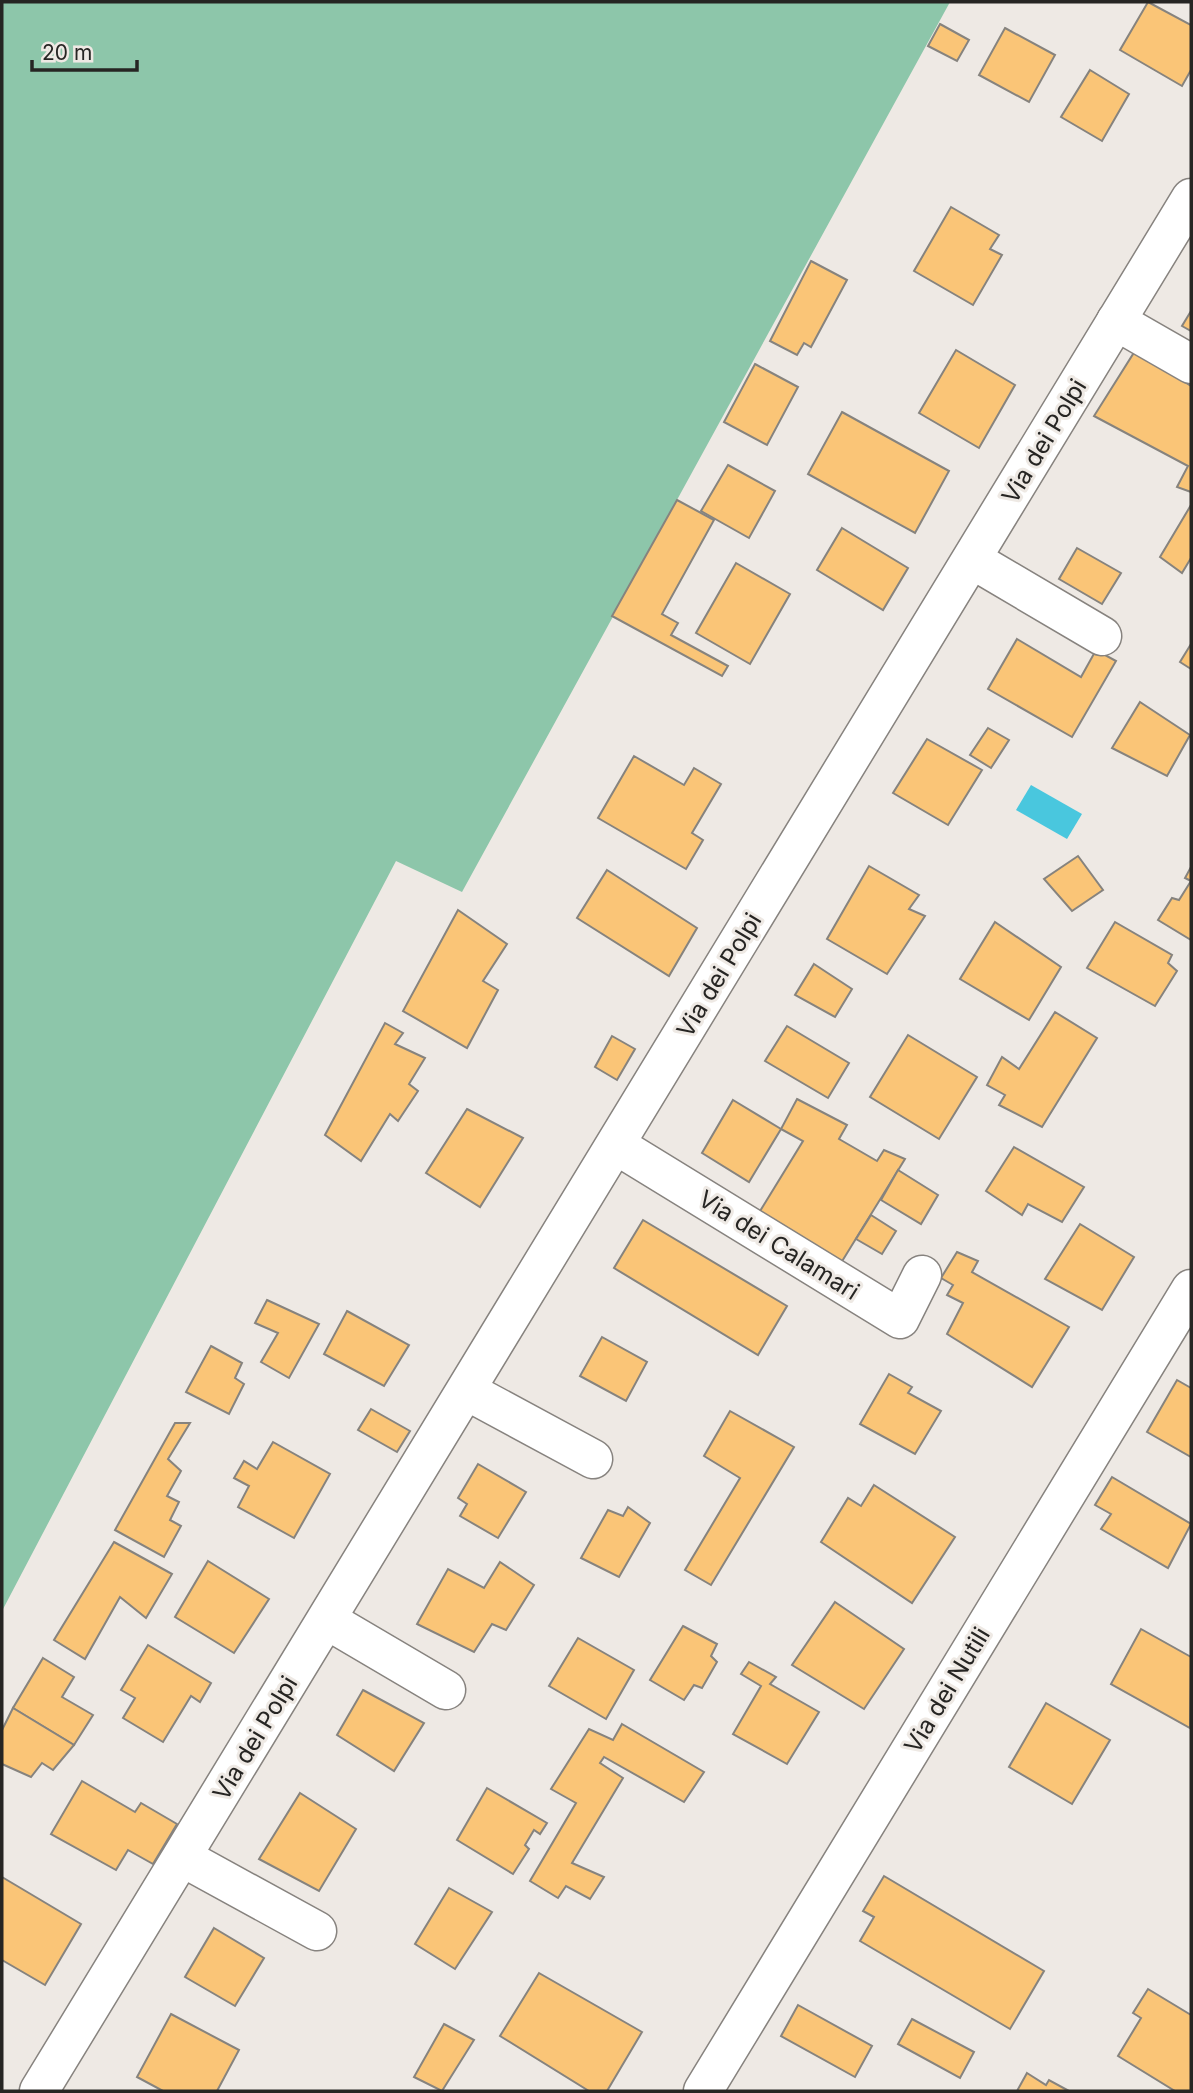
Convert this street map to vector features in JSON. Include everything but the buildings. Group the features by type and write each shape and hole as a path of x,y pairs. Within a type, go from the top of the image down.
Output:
{"street":[{"name":"Via dei Polpi","path":"39,2091 1191,198"},
{"path":"1116,321 1191,364"},
{"path":"973,560 1102,636"},
{"name":"Via dei Calamari","path":"616,1145 900,1319 922,1275"},
{"name":"Via dei Nutili","path":"704,2091 1191,1289"},
{"path":"467,1391 593,1459"},
{"path":"327,1620 446,1690"},
{"path":"182,1857 317,1931"}],"green space":[{"path":"2,2 950,2 462,892 396,861 2,1611"}],"water":[{"path":"1031,785 1082,814 1067,839 1016,810"}]}
